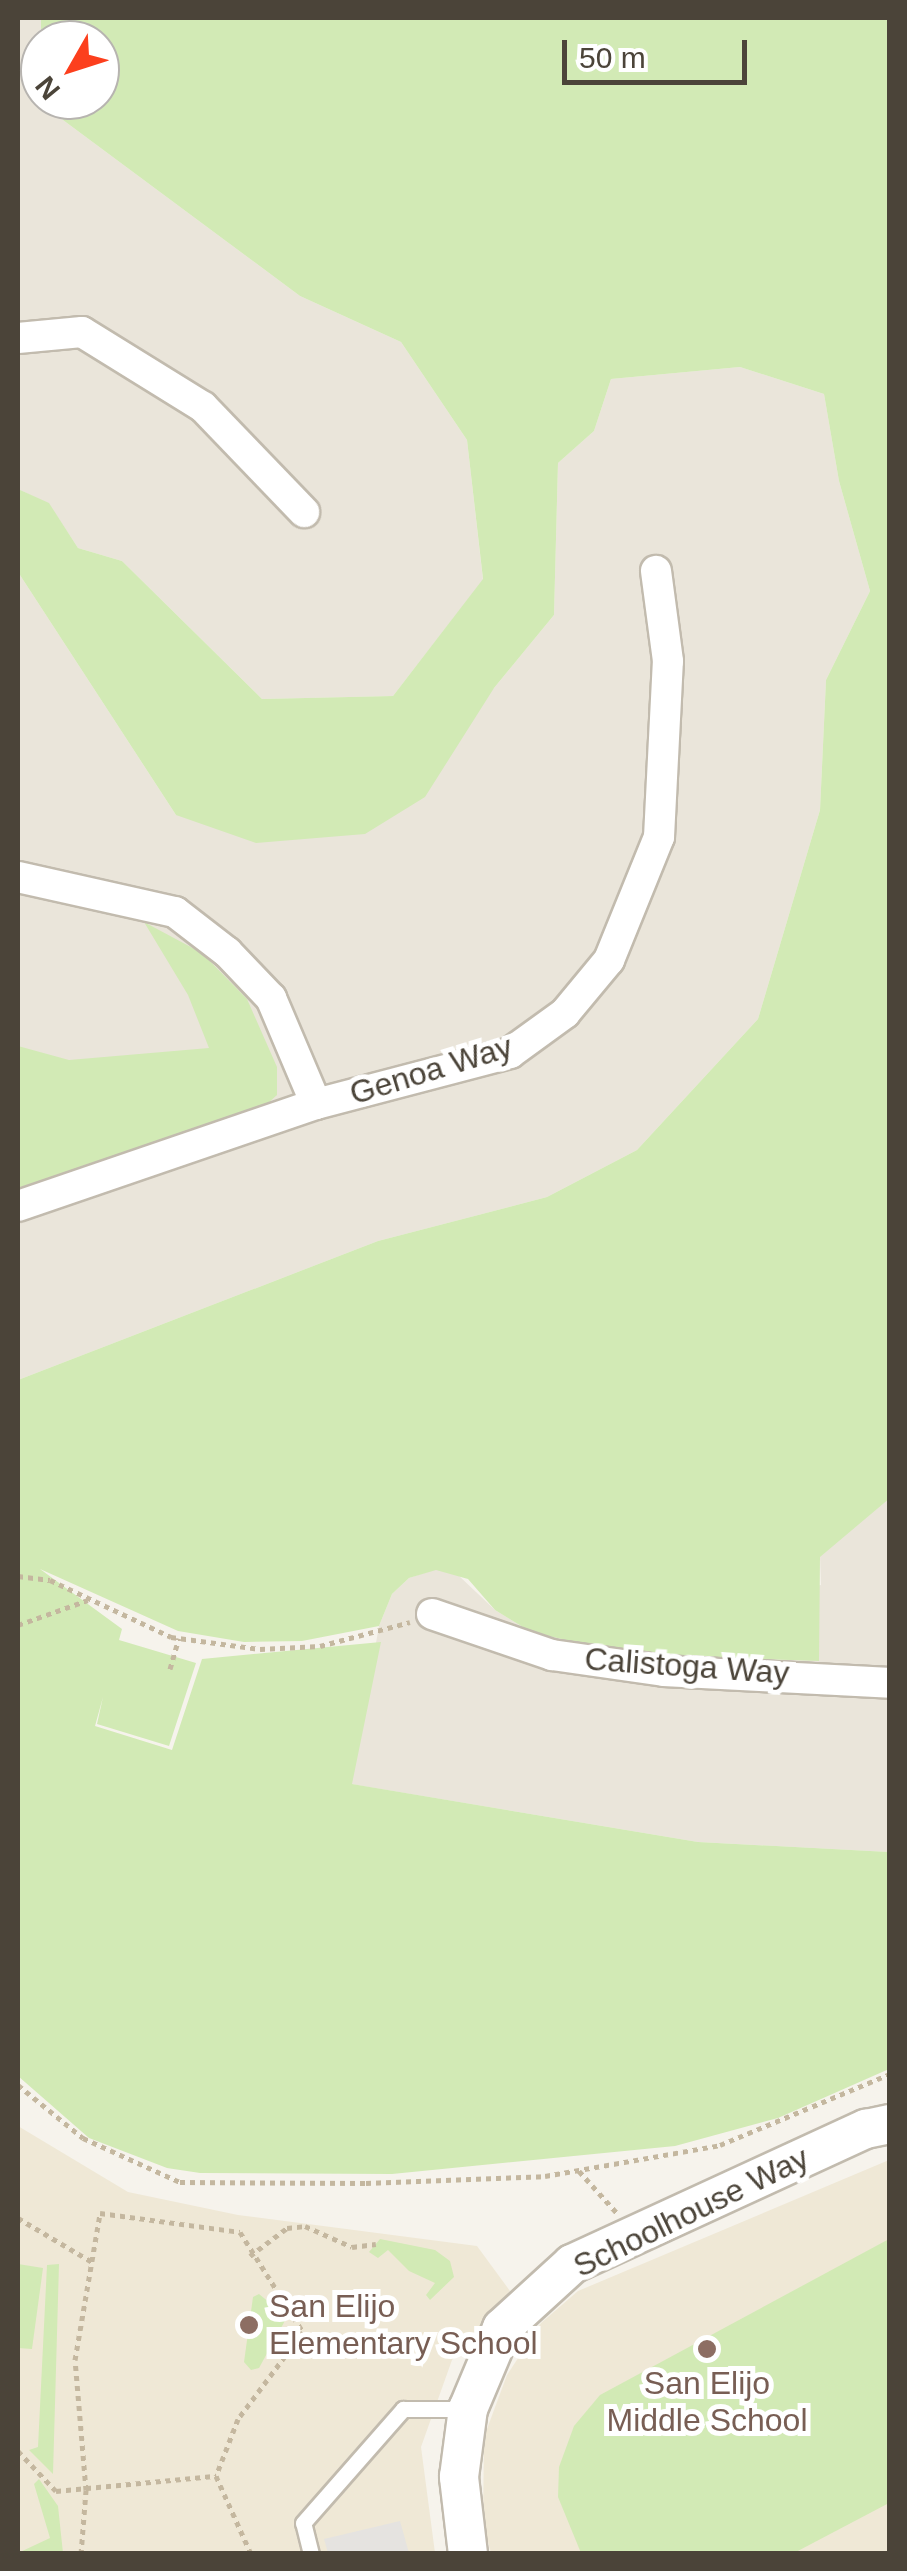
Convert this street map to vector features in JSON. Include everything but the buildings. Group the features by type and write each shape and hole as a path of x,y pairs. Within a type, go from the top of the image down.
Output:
{"street":[{"path":"18,338 82,332 204,407 304,512"},
{"name":"Genoa Way","path":"18,1206 316,1104 510,1053 565,1013 609,960 659,837 668,661 656,571"},
{"path":"18,877 175,912 228,952 271,998 316,1104"},
{"name":"Calistoga Way","path":"432,1614 552,1655 664,1671 890,1684"},
{"name":"Schoolhouse Way","path":"468,2554 459,2477 468,2409 502,2328 572,2264 866,2128 890,2124"}],"lane":[{"path":"311,2554 303,2522 403,2409 468,2409"}],"path":[{"path":"18,1576 50,1580 179,1638 260,1648 320,1646 386,1631"},
{"path":"18,1626 88,1600"},
{"path":"170,1669 179,1638"},
{"path":"18,2084 84,2138 180,2182 366,2183 579,2171 720,2145 890,2074"},
{"path":"579,2171 634,2235"},
{"path":"81,2554 86,2490 75,2360 100,2214 240,2232 250,2256 303,2332 238,2418 216,2476 251,2554"},
{"path":"18,2218 92,2262"},
{"path":"250,2256 287,2228 305,2226 352,2246 376,2244"},
{"path":"18,2451 56,2491 216,2476"}],"shaded area":[{"path":"18,18 41,18 20,20 20,120 63,120 300,296 401,342 467,440 483,580 393,696 262,699 122,561 78,548 49,504 18,489"},
{"path":"740,367 824,394 839,481 870,591 826,680 820,810 758,1019 637,1150 547,1197 378,1241 18,1380 18,572 176,815 494,688 554,615 558,463 594,431 611,379"},
{"path":"889,1498 889,1852 698,1842 351,1784 379,1626 392,1594 409,1578 436,1569 457,1574 495,1610 531,1632 550,1634 821,1585 820,1556"},
{"name":"San Elijo Elementary School","path":"18,2126 128,2192 238,2215 477,2246 510,2291 452,2360 421,2447 435,2553 18,2553"},
{"name":"San Elijo Middle School","path":"889,2160 889,2553 491,2553 483,2524 484,2437 507,2375 541,2323 578,2291"},
{"path":"400,2521 409,2553 328,2553 324,2539"}],"green space":[{"path":"889,18 890,1498 820,1557 819,1661 628,1654 531,1632 495,1610 468,1579 436,1570 409,1578 392,1594 379,1626 302,1641 244,1642 178,1631 40,1569 122,1629 119,1640 196,1663 169,1746 97,1724 103,1697 95,1726 172,1750 202,1659 381,1642 352,1784 698,1842 889,1852 889,2069 778,2118 675,2146 392,2174 200,2173 167,2168 89,2138 18,2076 18,1380 378,1241 547,1197 637,1150 758,1019 820,810 826,680 870,591 839,481 824,394 740,367 611,379 594,431 558,463 554,615 494,688 425,797 365,834 256,843 176,815 18,572 18,489 49,503 78,548 122,561 262,699 393,696 483,579 467,440 401,342 300,296 63,120 120,120 120,20 41,20"},
{"path":"144,922 202,953 247,999 277,1067 277,1095 266,1105 18,1188 18,1046 69,1060 209,1048 188,995"},
{"path":"380,2239 435,2250 450,2261 454,2277 430,2300 426,2295 435,2283 409,2271 388,2250 378,2258 369,2252"},
{"path":"889,2239 889,2503 794,2553 581,2553 558,2497 559,2467 574,2426 600,2395"},
{"path":"18,2264 43,2268 32,2349 18,2348"},
{"path":"59,2264 53,2474 29,2450 38,2447 47,2265"},
{"path":"259,2294 287,2317 259,2368 251,2370 244,2362 253,2297"},
{"path":"39,2479 58,2506 63,2553 18,2553 50,2538 34,2484"}],"place":[{"name":"San Elijo Elementary School","path":"249,2325"},
{"name":"San Elijo Middle School","path":"707,2349"}]}
